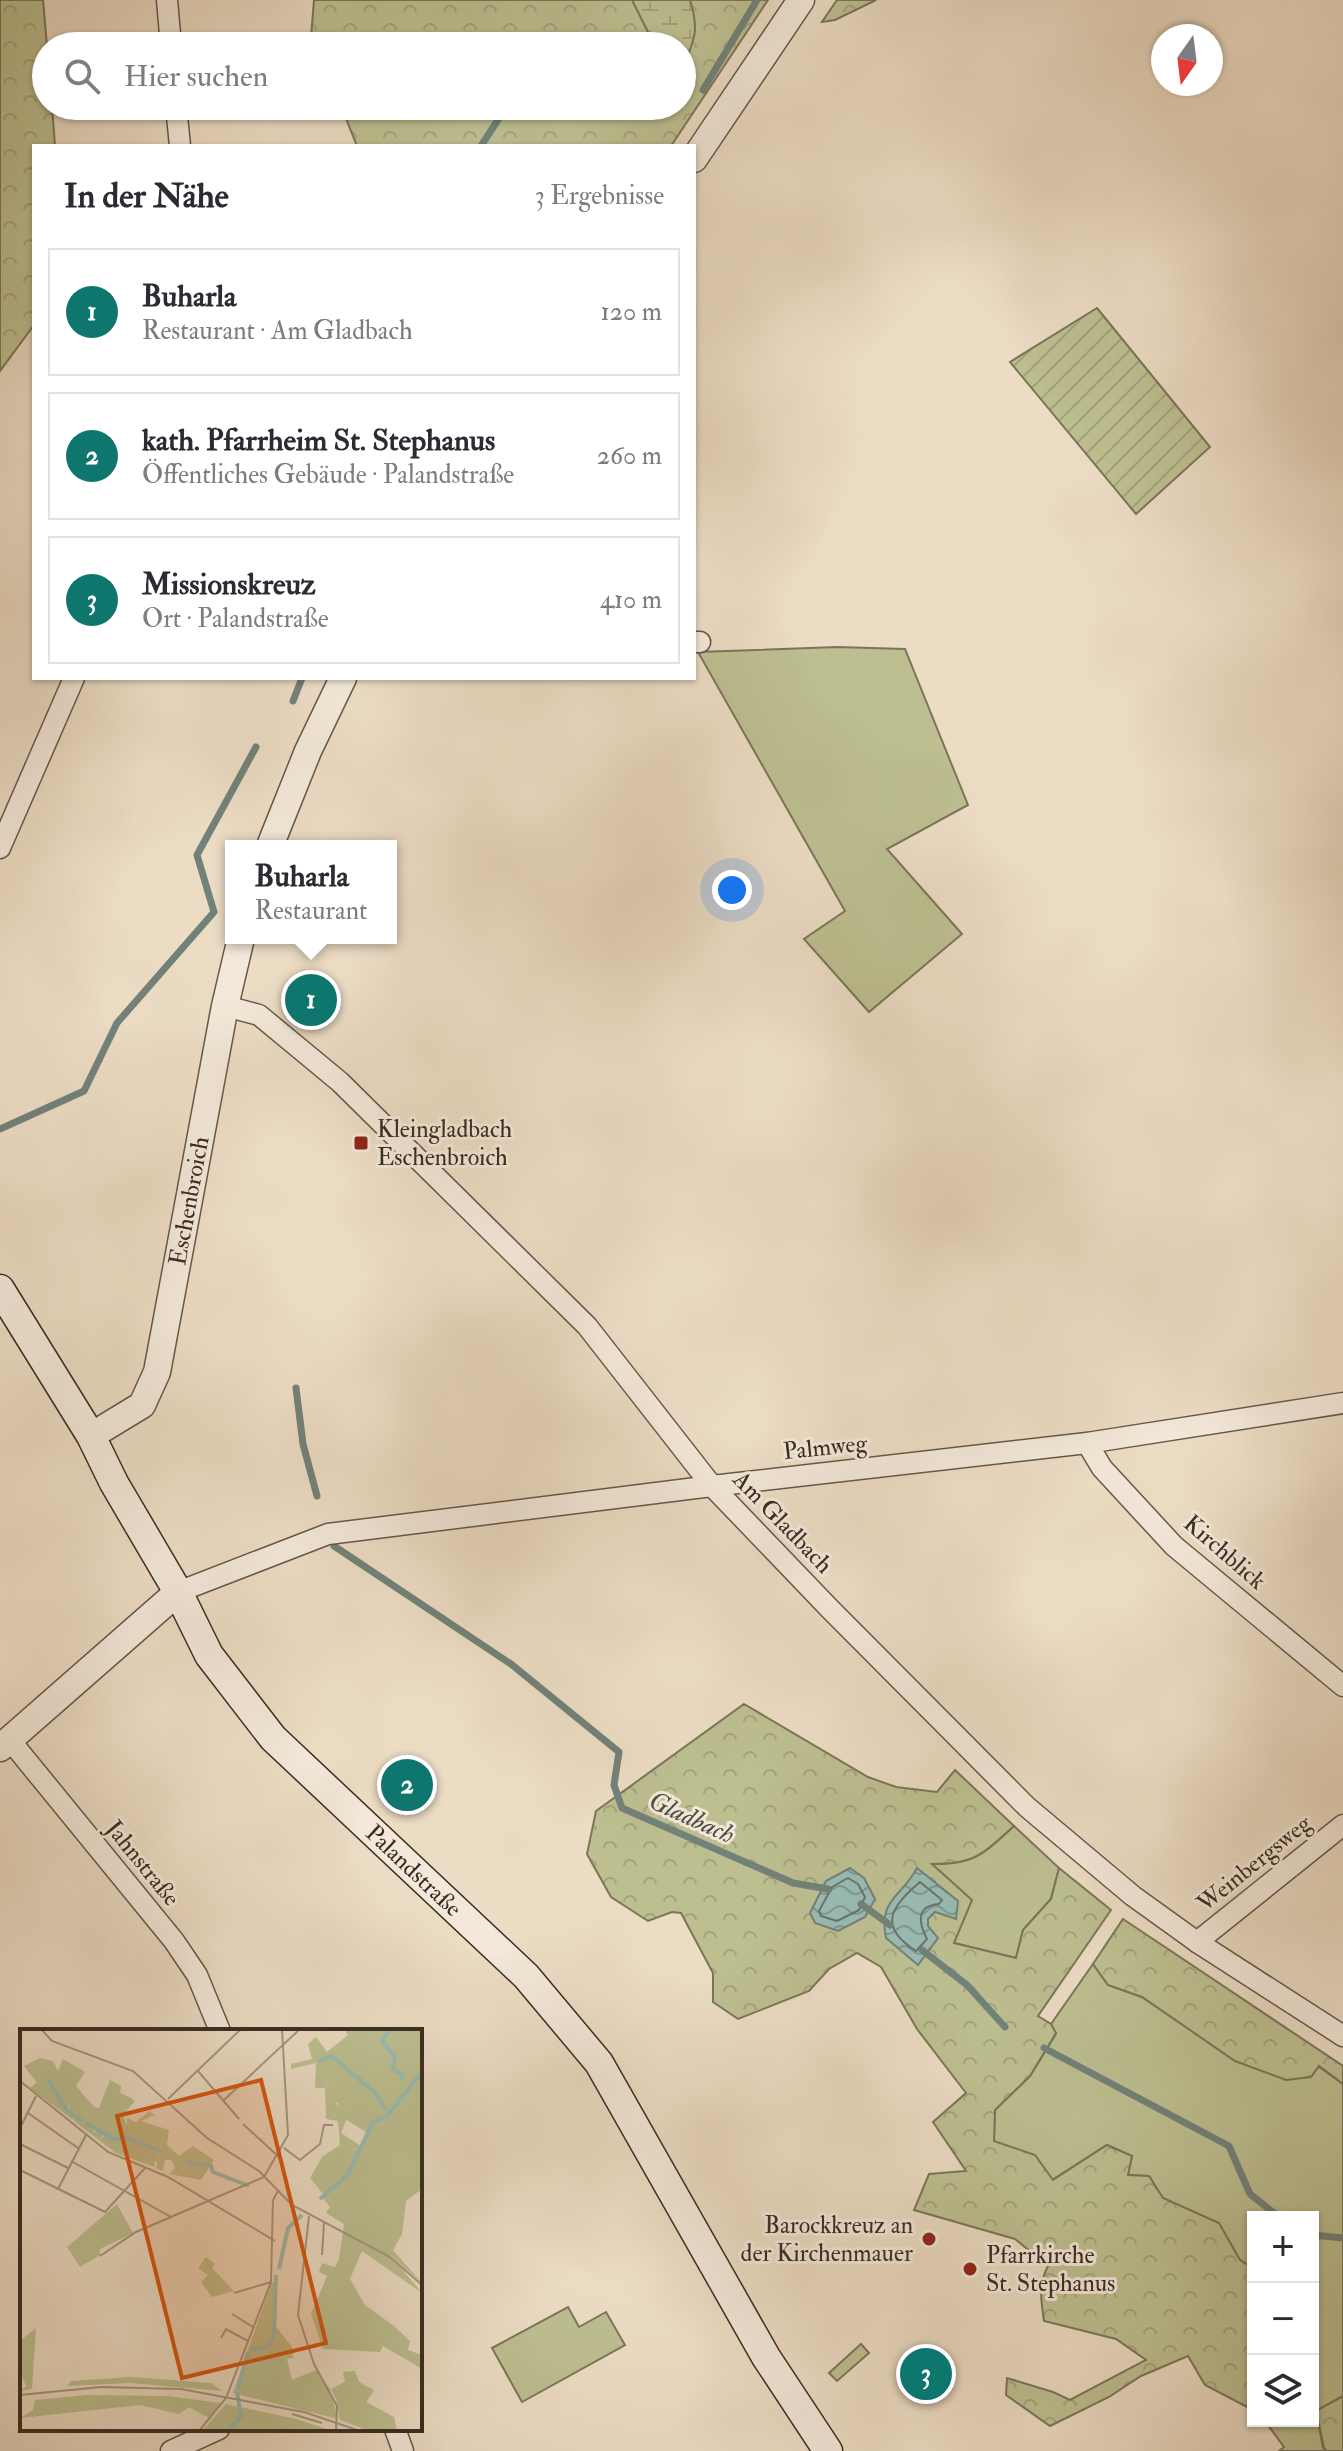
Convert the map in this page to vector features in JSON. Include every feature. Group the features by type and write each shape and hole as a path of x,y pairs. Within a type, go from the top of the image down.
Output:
{"main road":[{"name":"Palandstraße","path":"0,1289 91,1436 114,1483 178,1592 209,1655 273,1738 526,1976 599,2063 766,2357 828,2451"}],"street":[{"path":"167,0 170,32"},
{"path":"696,156 801,0"},
{"path":"177,120 180,144"},
{"path":"0,848 73,680"},
{"path":"272,840 308,751 342,680"},
{"name":"Eschenbroich","path":"91,1436 142,1405 157,1372 225,1006 240,944"},
{"name":"Am Gladbach","path":"225,1006 259,1015 340,1082 587,1326 712,1486 1027,1807 1133,1896 1197,1942 1343,2036"},
{"name":"Palmweg","path":"178,1592 328,1534 1087,1443 1343,1403"},
{"name":"Kirchblick","path":"1087,1443 1102,1468 1174,1546 1343,1686"},
{"path":"4,1744 178,1592"},
{"name":"Jahnstraße","path":"4,1744 174,1941 197,1975 219,2029"},
{"name":"Weinbergsweg","path":"1197,1942 1343,1825"},
{"path":"171,2451 215,2431"},
{"path":"396,2431 403,2451"}],"green space":[{"path":"0,0 43,0 46,32 32,32 32,120 53,120 55,144 32,144 32,328 0,371"},
{"path":"314,0 768,0 696,108 696,32 311,32"},
{"path":"632,0 690,0 694,32 648,32"},
{"path":"837,0 876,0 835,20 822,22"},
{"path":"347,120 688,120 672,144 356,144"},
{"path":"1097,308 1210,447 1136,514 1010,362"},
{"path":"837,647 905,649 968,805 887,849 962,934 869,1012 804,939 845,911 698,652"},
{"path":"744,1704 868,1777 896,1787 937,1792 955,1770 1014,1826 978,1856 959,1862 932,1864 972,1900 954,1943 1016,1958 1023,1930 1051,1899 1059,1868 1111,1910 1038,2016 1051,2024 1056,2033 1030,2076 995,2110 994,2141 1035,2155 1053,2180 1107,2145 1132,2156 1128,2175 1149,2176 1163,2198 1219,2223 1240,2260 1247,2264 1247,2407 1205,2385 1188,2356 1141,2376 1109,2397 1050,2426 1006,2395 1007,2378 1070,2400 1146,2360 1116,2339 1044,2321 1041,2299 1048,2266 1015,2239 914,2210 929,2174 966,2171 933,2122 966,2093 917,2029 881,1967 857,1953 829,1969 809,1991 738,2019 713,2002 713,1973 681,1913 672,1912 648,1921 611,1897 587,1854 596,1811"},
{"path":"1014,1826 1059,1868 1051,1899 1023,1930 1016,1958 954,1943 931,1864 969,1860"},
{"path":"1123,1919 1343,2066 1343,2084 1319,2066 1311,2077 1286,2080 1235,2061 1142,1997 1108,1985 1093,1964"},
{"path":"1093,1964 1108,1985 1142,1997 1205,2039 1318,2066 1343,2084 1343,2396 1319,2409 1319,2211 1247,2211 1247,2264 1240,2260 1218,2223 1162,2198 1149,2176 1128,2175 1132,2156 1107,2145 1052,2180 994,2141 995,2110 1030,2076 1056,2034 1051,2024"},
{"path":"568,2307 579,2327 606,2312 625,2345 522,2402 492,2348"},
{"path":"861,2344 869,2353 837,2381 829,2373"},
{"path":"1343,2396 1343,2451 1327,2451 1324,2448 1319,2409"},
{"path":"1269,2427 1319,2427 1323,2448 1327,2451 1279,2451 1284,2447"}],"water":[{"path":"850,1868 864,1878 875,1899 865,1917 838,1931 815,1923 810,1913 826,1881"},
{"path":"917,1868 958,1901 956,1919 935,1912 928,1919 928,1926 938,1938 918,1965 886,1938 884,1925 892,1900"}],"waterway":[{"path":"703,90 757,0"},
{"path":"482,144 498,120"},
{"path":"293,701 301,680"},
{"path":"0,1129 84,1091 117,1023 214,912 197,855 256,747"},
{"name":"Gladbach","path":"296,1388 303,1444 317,1496"},
{"name":"Gladbach","path":"334,1546 511,1664 619,1752 614,1785 622,1808 793,1883 828,1889"},
{"name":"Gladbach","path":"861,1904 890,1925"},
{"name":"Gladbach","path":"922,1950 967,1985 1005,2027"},
{"name":"Gladbach","path":"1044,2048 1229,2146 1250,2194 1271,2211"},
{"name":"Gladbach","path":"1319,2236 1343,2238"}],"place":[{"name":"Buharla","path":"311,1000"},
{"name":"Kleingladbach Eschenbroich","path":"361,1143"},
{"name":"kath. Pfarrheim St. Stephanus","path":"407,1785"},
{"name":"Barockkreuz an der Kirchenmauer","path":"929,2239"},
{"name":"Pfarrkirche St. Stephanus","path":"970,2269"},
{"name":"Missionskreuz","path":"926,2374"}]}
